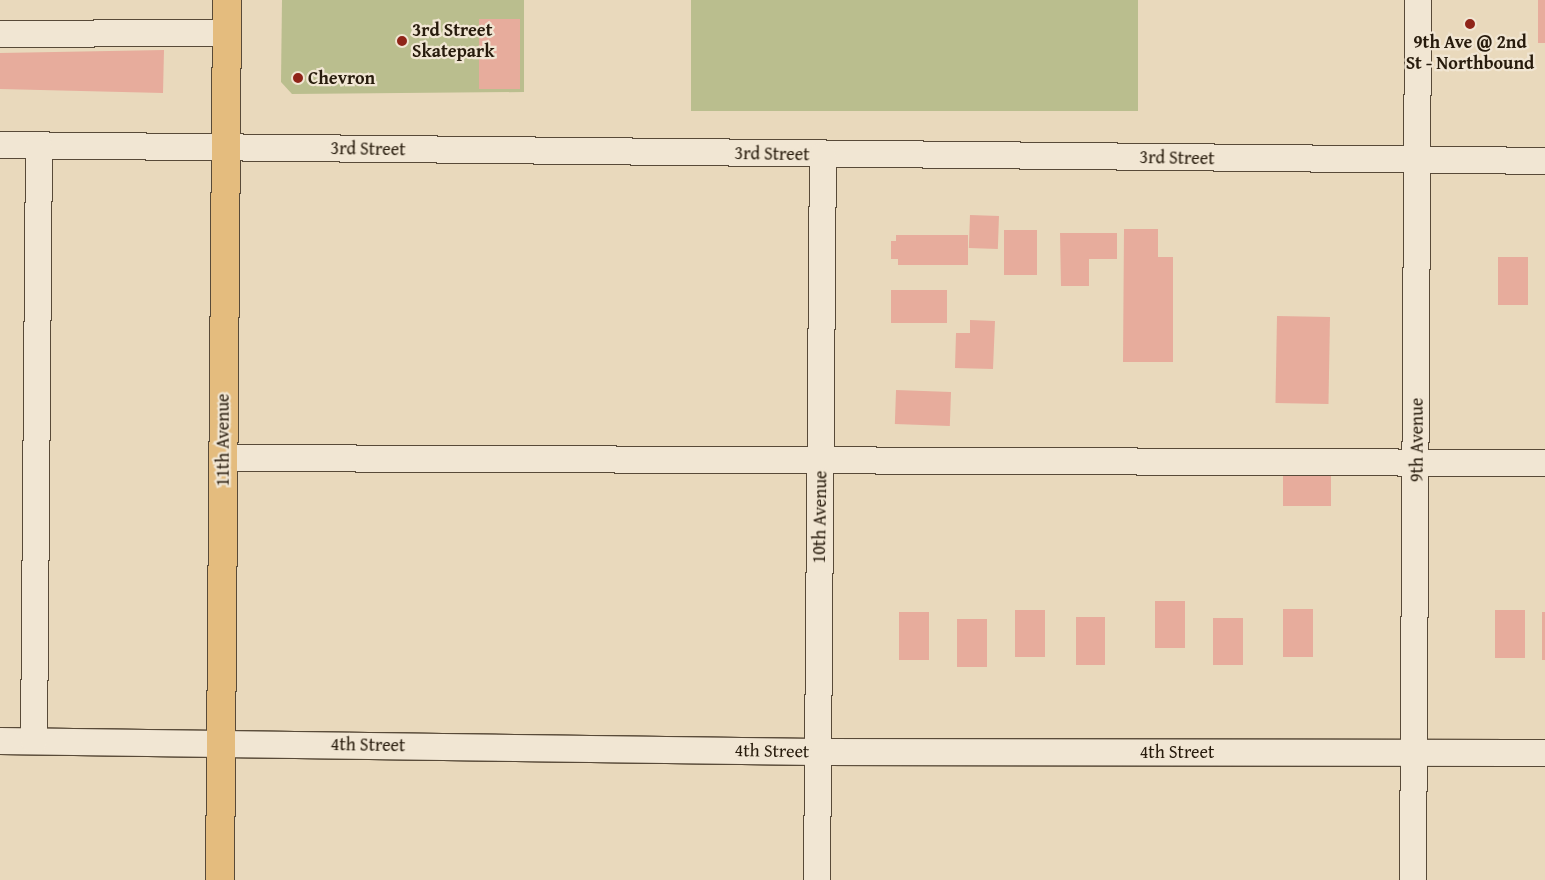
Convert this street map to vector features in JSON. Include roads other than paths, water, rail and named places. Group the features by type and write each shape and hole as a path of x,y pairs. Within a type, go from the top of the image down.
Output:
{"main road":[{"name":"11th Avenue","path":"220,880 227,0"}],"street":[{"name":"9th Avenue","path":"1413,880 1419,160 1418,0"},
{"path":"0,34 226,33"},
{"name":"3rd Street","path":"0,146 1545,161"},
{"path":"34,741 39,146"},
{"name":"10th Avenue","path":"817,880 823,155"},
{"path":"223,458 820,458 1545,463"},
{"name":"4th Street","path":"0,741 817,752 1545,753"}],"place":[{"name":"9th Ave @ 2nd St - Northbound","path":"1470,24"},
{"name":"3rd Street Skatepark","path":"402,41"},
{"name":"Chevron","path":"298,78"}]}
